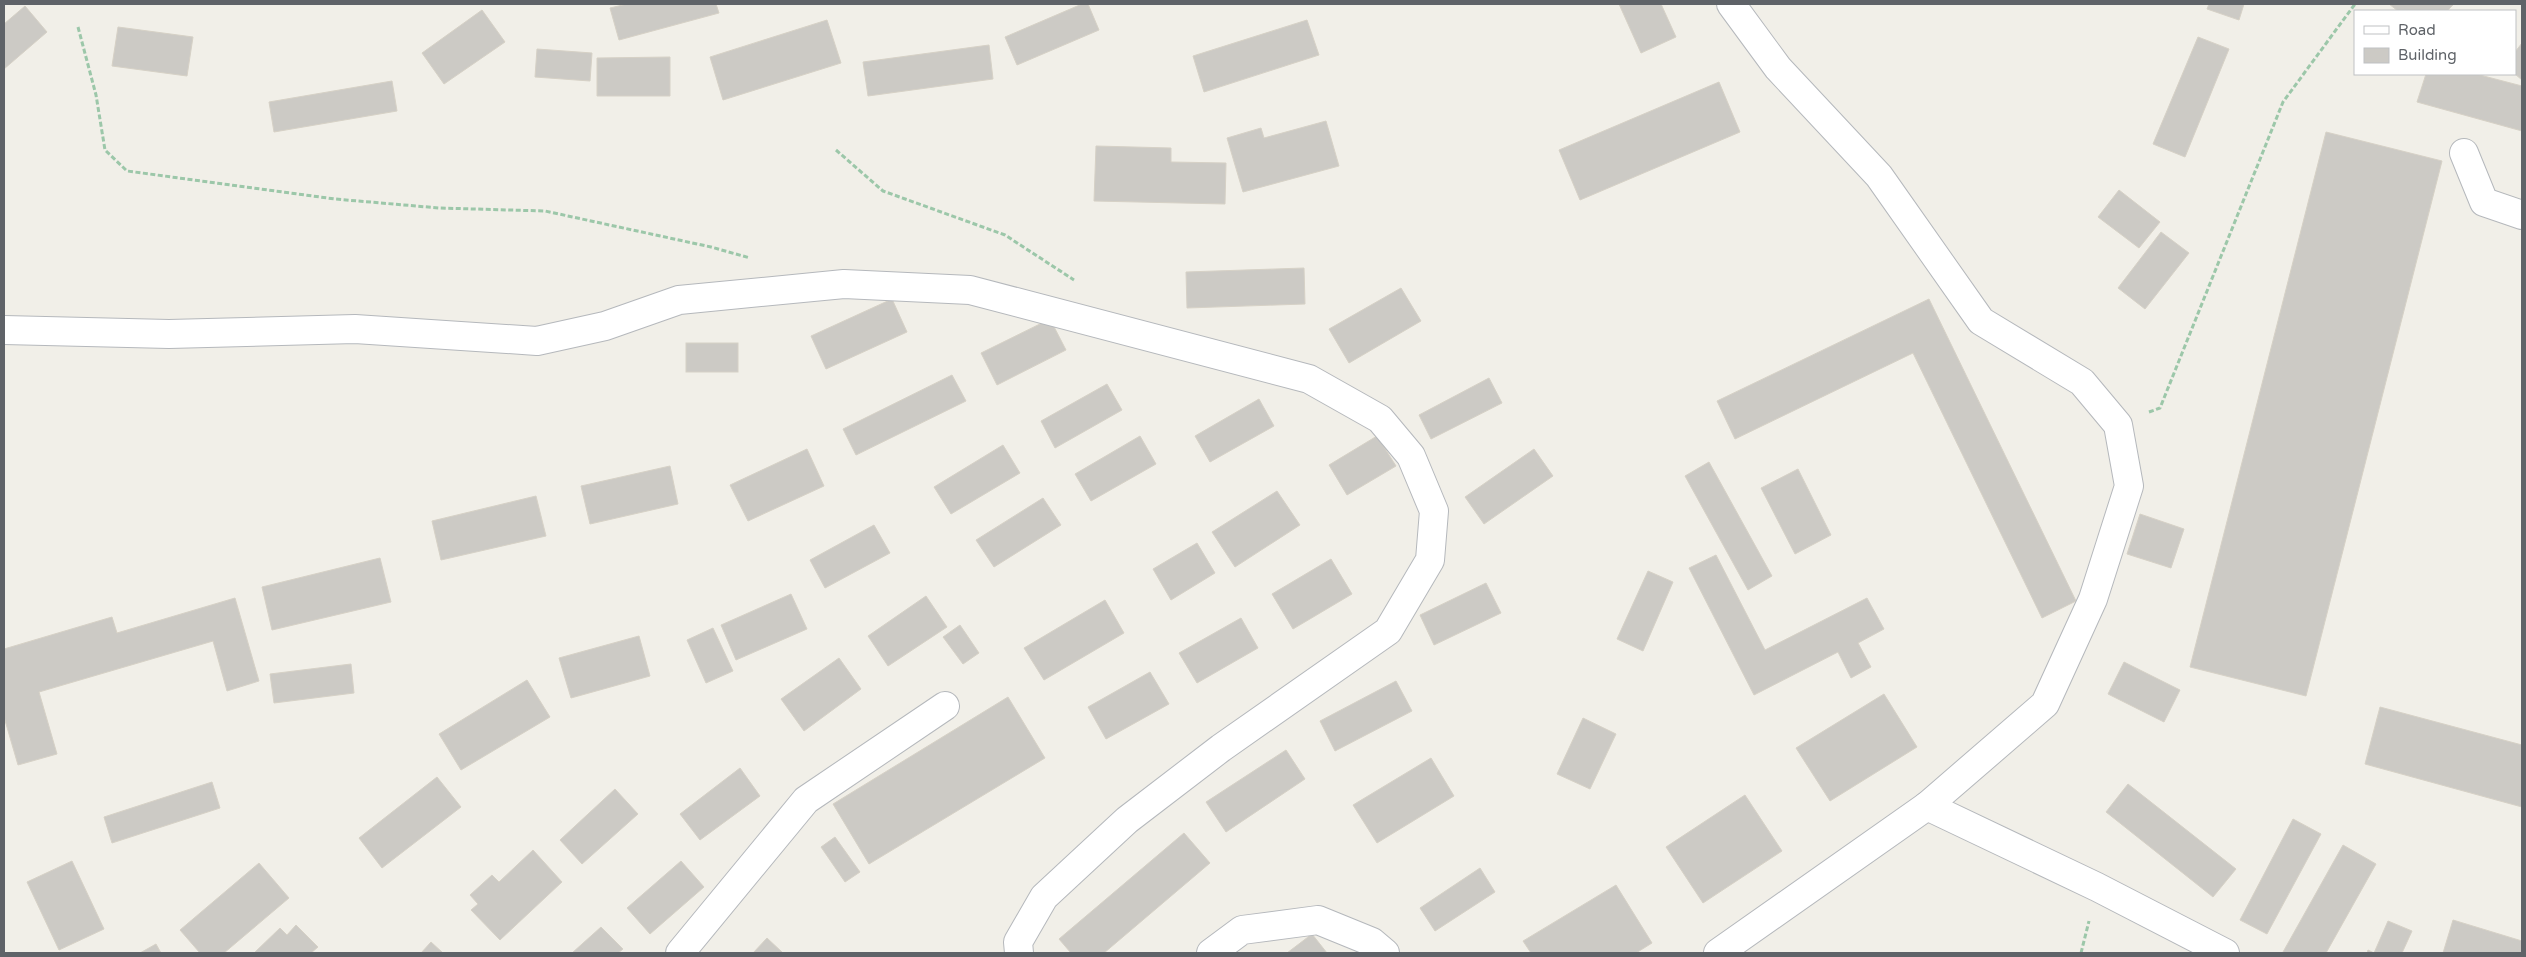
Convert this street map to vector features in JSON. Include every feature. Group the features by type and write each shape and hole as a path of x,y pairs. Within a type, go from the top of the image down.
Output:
{"street":[{"path":"1718,953 1927,806 2046,704 2092,599 2129,486 2118,425 2082,382 1981,321 1879,176 1778,68 1731,4"},
{"path":"2464,153 2484,202 2522,215"},
{"path":"4,330 169,334 355,329 537,341 605,326 679,300 844,284 970,290 1309,379 1380,419 1411,456 1434,511 1430,560 1388,631 1220,748 1127,820 1044,897 1018,942 1019,953"},
{"path":"680,953 806,800 945,706"},
{"path":"1927,806 2097,887 2225,953"},
{"path":"1211,953 1242,930 1318,920 1372,942 1385,953"}],"path":[{"path":"2118,425 2160,408 2283,102 2355,4"},
{"path":"78,27 96,95 105,150 128,172 335,199 439,208 545,211 711,247 758,260"},
{"path":"836,150 883,191 1005,235 1079,284"}],"building":[{"path":"627,4 716,4 719,13 619,40 610,8"},
{"path":"1082,4 1088,4 1099,30 1017,65 1005,37"},
{"path":"1619,4 1661,4 1676,37 1641,53"},
{"path":"2209,4 2244,4 2239,20 2207,9"},
{"path":"2389,4 2454,4 2448,10 2397,10"},
{"path":"25,6 47,32 4,69 4,24"},
{"path":"482,10 505,42 444,84 422,53"},
{"path":"827,20 841,63 723,100 710,57"},
{"path":"1307,20 1319,55 1204,92 1193,56"},
{"path":"118,27 193,37 187,76 112,66"},
{"path":"2198,37 2229,49 2185,157 2153,144"},
{"path":"2522,43 2522,80 2516,75 2516,51"},
{"path":"989,45 993,79 868,96 863,62"},
{"path":"537,49 592,53 590,81 535,77"},
{"path":"670,57 670,96 597,96 597,58"},
{"path":"2426,75 2480,75 2522,86 2522,131 2417,102"},
{"path":"392,81 397,111 274,132 269,102"},
{"path":"1719,82 1740,132 1580,200 1559,150"},
{"path":"1326,121 1339,166 1243,192 1227,138 1261,128 1264,138"},
{"path":"2326,132 2442,161 2306,696 2190,667"},
{"path":"1096,146 1171,148 1171,162 1226,163 1225,204 1094,201"},
{"path":"2119,190 2160,222 2139,248 2098,217"},
{"path":"2161,232 2189,253 2145,309 2118,288"},
{"path":"1304,268 1305,304 1187,308 1186,272"},
{"path":"1401,288 1421,321 1349,363 1329,329"},
{"path":"892,299 907,332 826,369 811,336"},
{"path":"1929,299 2076,601 2042,618 1913,353 1735,439 1717,401"},
{"path":"1050,319 1066,350 997,385 981,353"},
{"path":"686,343 738,343 738,372 686,372"},
{"path":"952,375 966,401 856,455 843,429"},
{"path":"1489,378 1502,403 1431,439 1419,415"},
{"path":"1107,384 1122,410 1055,448 1041,421"},
{"path":"1259,399 1274,426 1210,462 1195,436"},
{"path":"1140,436 1156,464 1091,501 1075,474"},
{"path":"1377,436 1396,466 1347,495 1329,465"},
{"path":"1003,445 1020,473 951,514 934,487"},
{"path":"807,449 824,486 748,521 730,485"},
{"path":"1534,449 1553,476 1484,524 1465,497"},
{"path":"1709,462 1772,576 1748,590 1685,476"},
{"path":"670,466 678,504 590,524 581,486"},
{"path":"1798,469 1831,535 1795,554 1761,488"},
{"path":"1277,491 1300,525 1235,567 1212,532"},
{"path":"536,496 546,536 441,560 432,521"},
{"path":"1043,498 1061,525 994,567 976,540"},
{"path":"2140,514 2184,529 2171,568 2127,554"},
{"path":"874,525 890,553 825,588 810,560"},
{"path":"1197,543 1215,573 1171,600 1153,569"},
{"path":"1716,555 1765,650 1867,598 1884,629 1858,643 1871,667 1851,678 1838,652 1754,695 1689,568"},
{"path":"380,558 391,602 272,630 262,587"},
{"path":"1331,559 1352,594 1293,629 1272,594"},
{"path":"1648,571 1673,582 1643,651 1617,639"},
{"path":"1486,583 1501,613 1434,645 1420,615"},
{"path":"791,594 807,629 736,660 721,625"},
{"path":"926,596 947,627 888,666 868,636"},
{"path":"235,598 259,681 227,691 213,641 39,692 57,754 18,765 4,717 4,649 112,617 117,633"},
{"path":"1105,600 1124,633 1044,680 1024,648"},
{"path":"1241,618 1258,648 1197,683 1179,653"},
{"path":"960,625 979,653 963,664 943,637"},
{"path":"713,628 733,671 706,683 687,640"},
{"path":"639,636 650,676 571,698 559,658"},
{"path":"839,658 861,689 804,731 781,699"},
{"path":"2124,662 2180,690 2164,722 2108,694"},
{"path":"351,664 354,693 274,703 270,674"},
{"path":"1150,672 1169,704 1106,739 1088,707"},
{"path":"527,680 550,717 461,770 439,734"},
{"path":"1396,681 1412,711 1335,751 1320,721"},
{"path":"1884,694 1917,747 1830,801 1796,748"},
{"path":"1008,697 1045,758 869,864 833,804"},
{"path":"2380,707 2522,745 2522,807 2365,764"},
{"path":"1583,718 1616,734 1590,789 1557,774"},
{"path":"1286,750 1305,779 1226,832 1206,802"},
{"path":"1431,758 1454,796 1377,843 1353,805"},
{"path":"740,768 760,796 700,840 680,814"},
{"path":"437,777 461,807 382,868 359,838"},
{"path":"212,782 220,808 112,843 104,817"},
{"path":"2128,784 2236,869 2213,897 2106,812"},
{"path":"615,789 638,814 582,864 560,840"},
{"path":"1745,795 1782,851 1703,903 1666,847"},
{"path":"2293,819 2321,834 2267,934 2240,920"},
{"path":"1184,833 1210,863 1104,953 1071,953 1059,939"},
{"path":"835,837 860,872 845,882 821,847"},
{"path":"2343,845 2376,864 2326,953 2283,952"},
{"path":"533,850 562,882 500,940 471,910 478,904 470,895 492,875 499,882"},
{"path":"72,861 104,929 59,950 27,882"},
{"path":"681,861 704,887 650,934 627,908"},
{"path":"259,863 289,898 224,953 200,953 180,930"},
{"path":"1480,868 1495,892 1435,931 1420,908"},
{"path":"1616,885 1652,943 1636,953 1531,953 1523,941"},
{"path":"2453,920 2522,941 2522,953 2443,953"},
{"path":"2388,921 2412,931 2402,953 2374,953"},
{"path":"296,925 318,947 311,953 254,953 280,928 287,935"},
{"path":"601,927 623,949 618,953 572,953"},
{"path":"1312,934 1327,953 1287,953"},
{"path":"767,938 783,953 753,953"},
{"path":"431,942 443,953 421,953"},
{"path":"156,944 161,953 140,953"}]}
